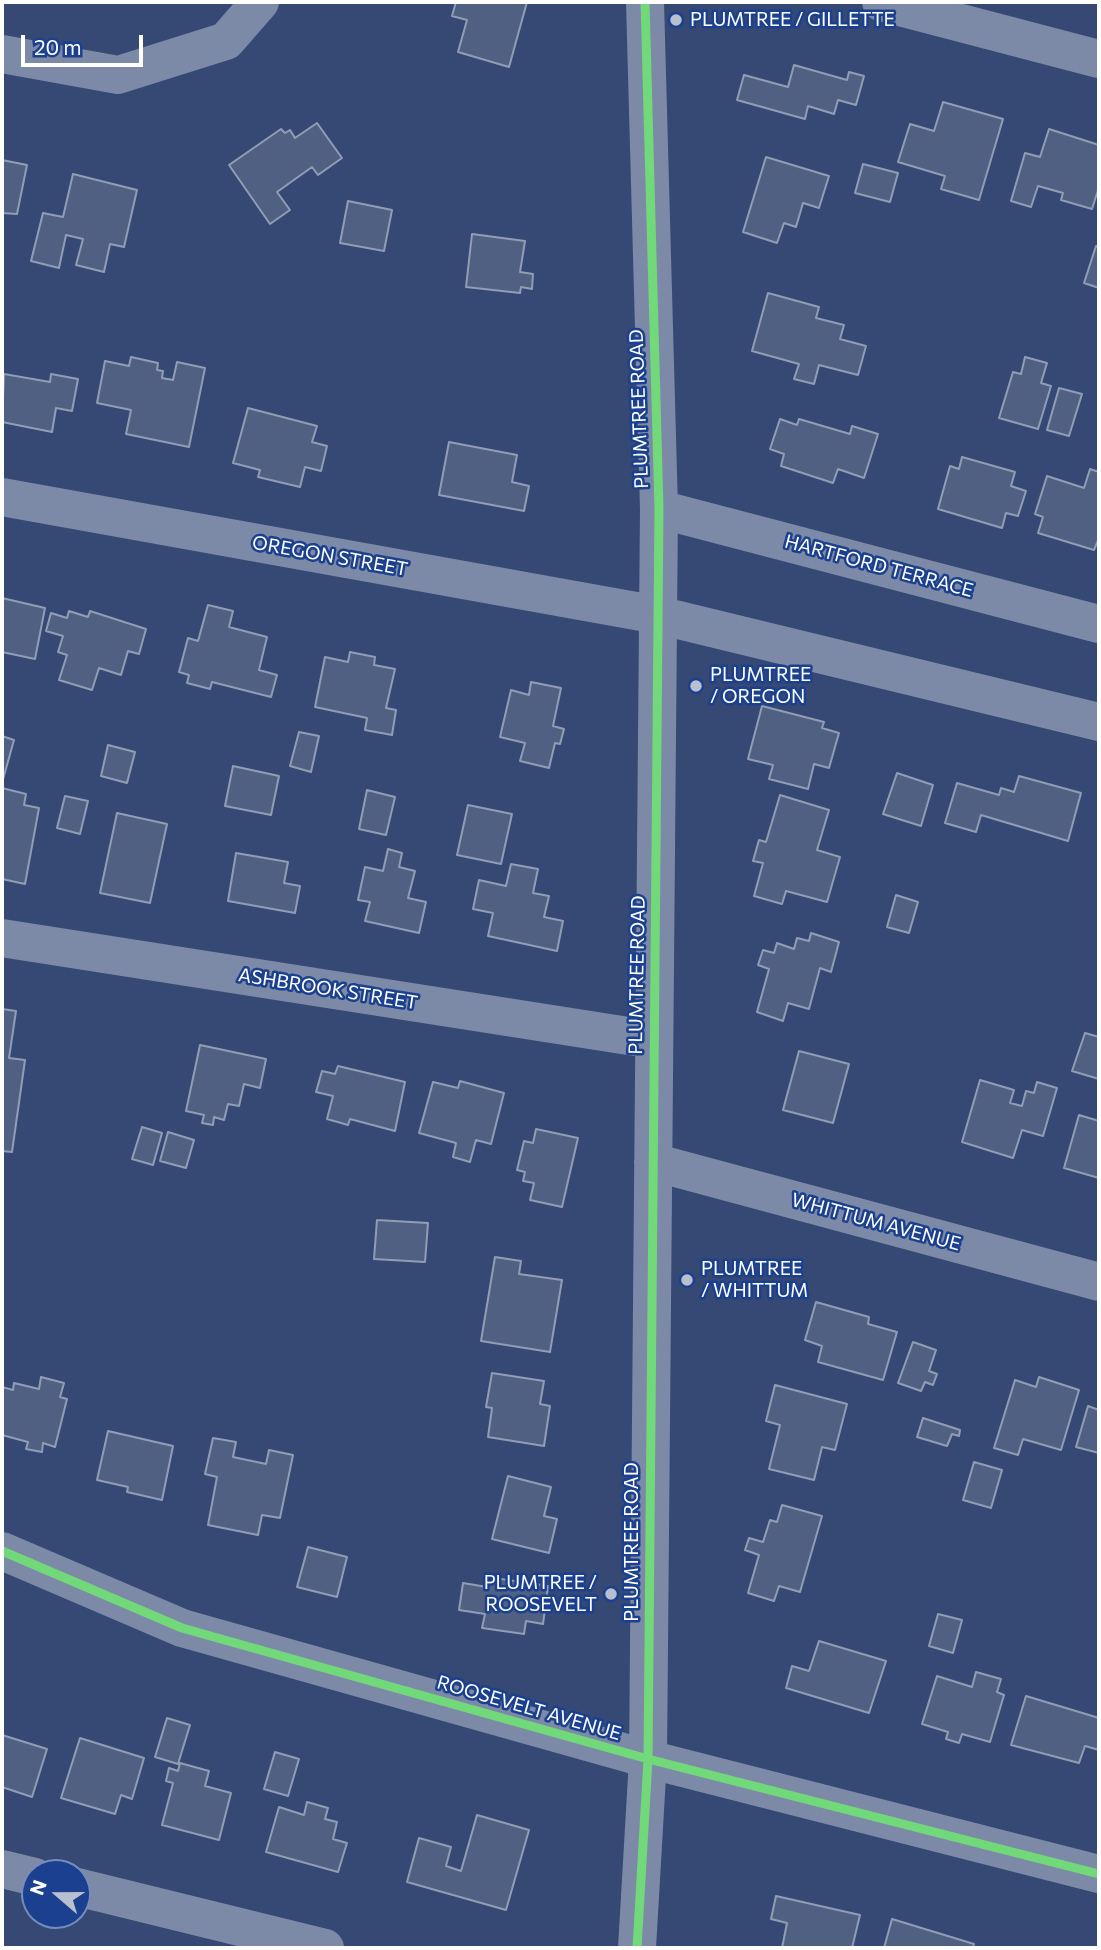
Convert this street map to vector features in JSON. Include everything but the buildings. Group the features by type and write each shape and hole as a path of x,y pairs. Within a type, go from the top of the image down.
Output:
{"street":[{"path":"2,54 118,75 226,41 260,2"},
{"name":"PLUMTREE ROAD","path":"637,1948 648,1759 659,509 645,2"},
{"path":"881,2 1099,59"},
{"name":"OREGON STREET","path":"2,498 658,615"},
{"name":"HARTFORD TERRACE","path":"659,509 1099,624"},
{"path":"658,615 1099,722"},
{"name":"ASHBROOK STREET","path":"2,938 654,1040"},
{"name":"WHITTUM AVENUE","path":"653,1162 1099,1282"},
{"name":"ROOSEVELT AVENUE","path":"2,1552 182,1629 648,1759 1099,1874"},
{"path":"2,1869 21,1874"},
{"path":"91,1890 325,1948"}],"cycle path":[{"path":"637,1948 648,1759 659,509 645,2"},
{"path":"2,1551 182,1628 648,1759 1099,1874"}],"place":[{"name":"PLUMTREE / GILLETTE","path":"676,20"},
{"name":"PLUMTREE / OREGON","path":"696,686"},
{"name":"PLUMTREE / WHITTUM","path":"687,1280"},
{"name":"PLUMTREE / ROOSEVELT","path":"611,1594"}]}
